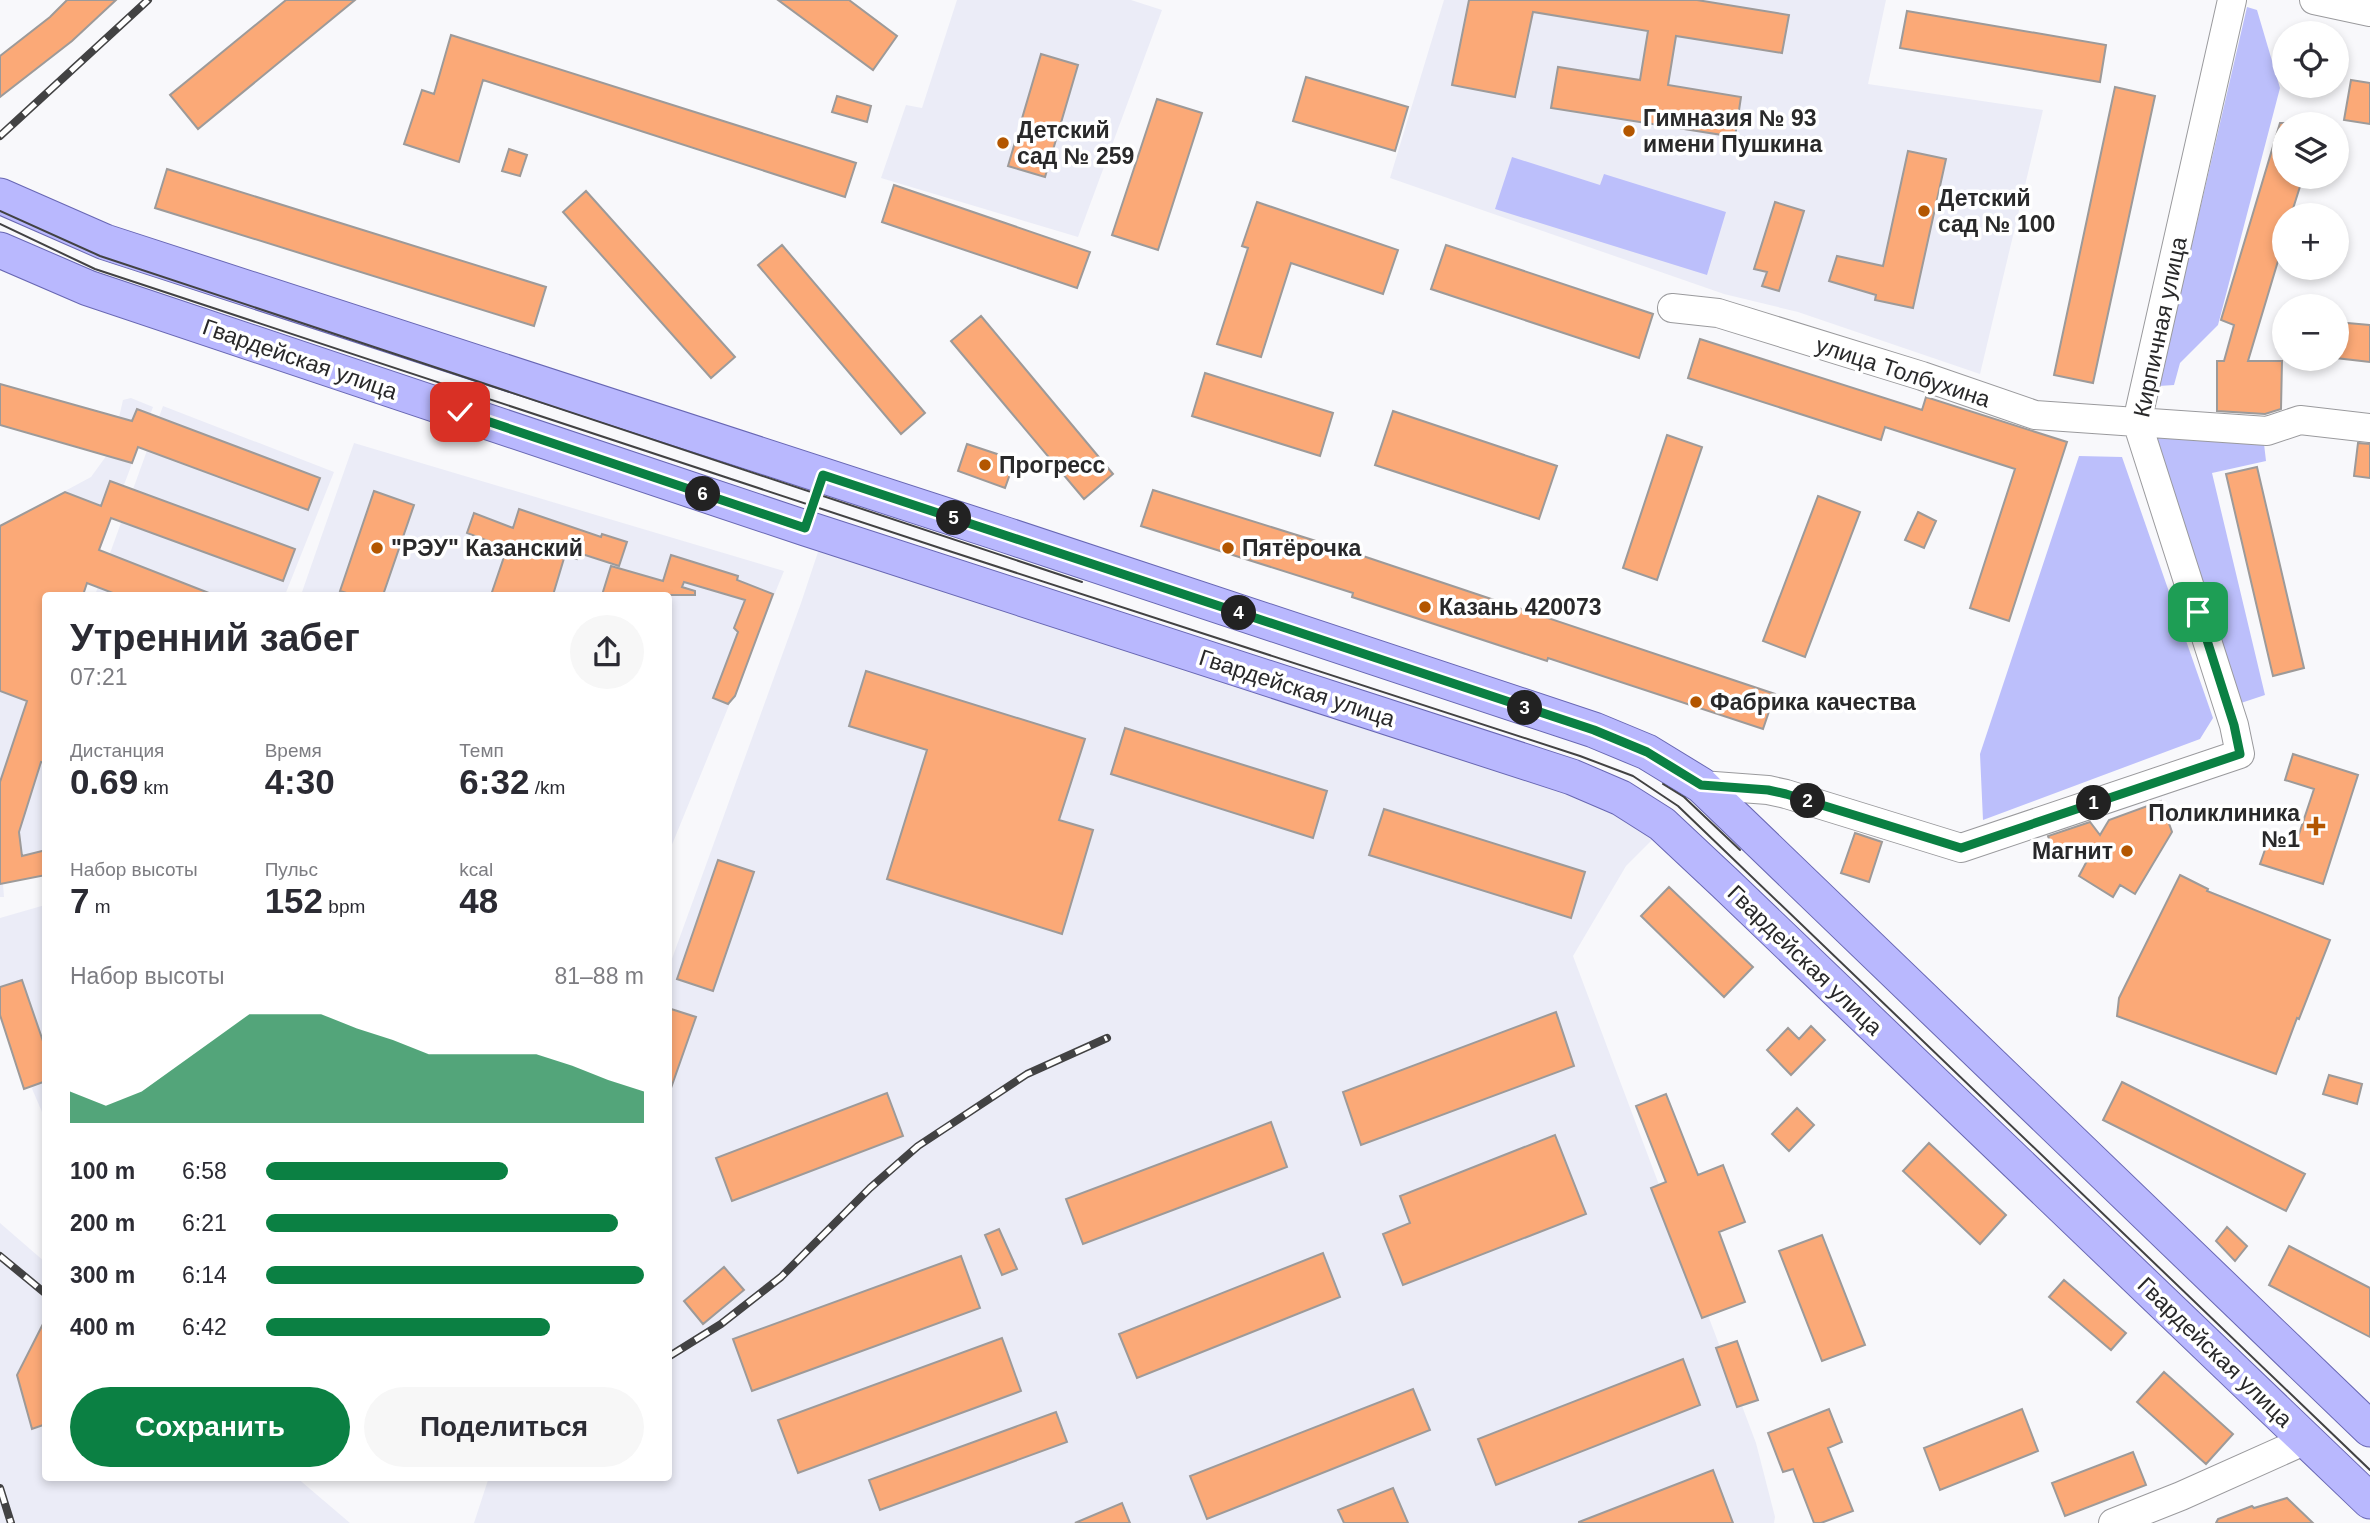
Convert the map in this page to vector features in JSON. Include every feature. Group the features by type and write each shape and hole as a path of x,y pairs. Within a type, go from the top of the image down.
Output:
{"main road":[{"path":"0,196 105,242 823,475 1594,730 1647,752 1701,785 2370,1429"},
{"name":"Гвардейская улица","path":"0,250 88,288 805,528 1572,777 1621,798 1662,824 2370,1501"},
{"path":"805,528 823,475"},
{"path":"2178,1318 2214,1281"}],"street":[{"name":"Кирпичная улица","path":"1701,785 1786,794 1961,848 2240,754 2234,725 2137,422 2232,0"},
{"path":"2314,0 2370,12"},
{"name":"улица Толбухина","path":"1672,308 1718,313 1922,376 2035,415 2267,431 2300,420 2370,428"},
{"path":"2113,1523 2306,1440"}],"shaded area":[{"name":"Детский сад № 259","path":"957,0 1131,0 1162,10 1078,237 881,178 906,105 922,108"},
{"name":"Гимназия № 93 имени Пушкина","path":"1444,0 1886,0 1868,84 2043,110 1980,374 1798,312 1724,294 1390,178"},
{"path":"2247,7 2257,10 2272,61 2272,98 2277,98 2218,325 2180,363 2174,385 2159,386"},
{"path":"1512,157 1600,185 1604,174 1726,212 1707,275 1495,209"},
{"path":"131,398 153,407 84,592 42,592 42,876 3,884 4,897 0,897 0,526 91,477 112,448 123,400"},
{"path":"163,406 334,472 286,592 96,592"},
{"path":"2150,427 2263,435 2266,461 2212,473 2265,695 2241,703"},
{"path":"354,443 784,571 672,845 672,592 302,592"},
{"path":"2079,456 2122,457 2213,718 2200,739 1983,820 1980,754"},
{"path":"820,546 1619,810 1657,835 1626,866 1573,956 1756,1443 1775,1517 1774,1523 474,1523 488,1481 672,1481 672,959"},
{"path":"42,906 42,1112 0,1014 0,918"},
{"path":"0,1223 42,1259 42,1481 301,1481 350,1523 0,1523"}],"building":[{"path":"67,0 116,0 72,41 0,97 0,56 50,17"},
{"path":"286,0 355,0 198,129 170,95"},
{"path":"778,0 849,0 897,36 873,70"},
{"path":"1469,0 1697,0 1789,15 1782,53 1676,36 1668,85 1741,97 1735,137 1551,108 1558,67 1640,80 1648,31 1533,12 1515,97 1452,85"},
{"path":"1907,11 2106,45 2100,82 1900,48"},
{"path":"451,35 856,163 845,197 483,80 459,162 404,144 422,90 434,94"},
{"path":"1041,54 1078,65 1045,177 1008,166"},
{"path":"1306,77 1408,107 1395,151 1293,121"},
{"path":"2351,80 2370,83 2370,124 2349,121 2349,112 2345,112"},
{"path":"2115,87 2155,96 2093,383 2054,375"},
{"path":"837,96 871,106 867,122 832,112"},
{"path":"1157,99 1202,113 1158,250 1112,235"},
{"path":"509,149 527,155 520,176 502,171"},
{"path":"2272,150 2272,189 2299,189 2295,203 2272,203 2272,280 2248,361 2272,361 2272,371 2282,371 2281,409 2265,414 2217,411 2217,361 2224,361 2234,325 2221,320"},
{"path":"1908,151 1946,159 1913,308 1875,300 1876,295 1829,281 1837,256 1883,266"},
{"path":"167,169 546,287 534,326 155,208"},
{"path":"894,185 1090,252 1077,288 882,222"},
{"path":"586,191 735,357 711,378 563,212"},
{"path":"1257,202 1398,250 1383,294 1291,263 1261,357 1217,344 1248,248 1242,246"},
{"path":"1775,202 1804,211 1779,291 1762,286 1767,272 1754,269"},
{"path":"782,245 925,413 901,434 758,265"},
{"path":"1446,245 1653,314 1639,358 1431,289"},
{"path":"981,316 1113,474 1084,499 951,341"},
{"path":"2349,323 2370,325 2370,362 2349,360"},
{"path":"1700,339 1922,410 1926,397 2067,442 2009,621 1970,608 2015,469 1885,427 1881,440 1688,378"},
{"path":"1205,373 1333,413 1320,456 1192,416"},
{"path":"0,384 132,421 137,409 320,478 308,510 138,447 132,463 0,425"},
{"path":"1393,411 1557,466 1539,519 1375,465"},
{"path":"1667,435 1702,447 1657,580 1623,568"},
{"path":"2358,443 2370,444 2370,478 2354,476"},
{"path":"967,444 1015,460 1005,488 958,471"},
{"path":"2257,467 2304,668 2273,676 2226,474"},
{"path":"110,481 295,549 283,581 111,518 99,550 206,592 110,592 87,583 84,592 42,592 42,762 19,832 22,856 42,851 42,876 0,884 0,782 27,701 0,691 0,526 65,492 101,506"},
{"path":"1153,490 1348,551 1775,694 1763,729 1548,658 1547,661 1352,597 1353,593 1141,526"},
{"name":"\"РЭУ\" Казанский","path":"374,491 414,505 384,592 340,591"},
{"path":"1818,496 1860,512 1805,657 1763,641"},
{"path":"519,509 601,537 602,534 627,542 619,566 579,553 577,559 565,555 554,592 492,592 507,548 467,533 474,513 513,528"},
{"path":"1918,512 1936,521 1924,548 1905,540"},
{"path":"671,555 738,576 737,580 773,594 735,696 728,704 713,698 738,632 734,628 745,600 684,582 682,587 695,591 695,595 672,595 672,592 603,592 611,566 663,581"},
{"path":"866,671 1085,739 1059,820 1093,830 1062,934 887,879 927,750 849,726"},
{"path":"1125,728 1327,791 1313,838 1111,774"},
{"path":"2293,754 2358,775 2323,884 2260,864 2268,841 2294,849 2314,789 2285,780"},
{"path":"2161,801 2172,832 2135,894 2120,885 2113,897 2079,876 2088,859 2057,860 2048,836 2090,822 2100,835 2109,820"},
{"path":"1384,809 1585,872 1571,918 1369,855"},
{"path":"1855,833 1882,842 1869,882 1841,873"},
{"path":"718,860 754,872 713,991 677,979"},
{"path":"2180,875 2208,889 2207,891 2330,940 2276,1074 2117,1016 2119,998"},
{"path":"1669,887 1753,967 1724,997 1641,916"},
{"path":"22,980 42,1038 42,1082 24,1089 0,1015 0,987"},
{"path":"672,1009 696,1017 672,1085"},
{"path":"1556,1012 1574,1066 1361,1145 1343,1092"},
{"path":"1811,1026 1825,1040 1791,1075 1767,1050 1788,1028 1799,1039"},
{"path":"2329,1075 2362,1084 2357,1104 2323,1094"},
{"path":"2122,1082 2305,1174 2286,1211 2103,1120"},
{"path":"887,1093 903,1136 732,1201 716,1158"},
{"path":"1666,1094 1698,1175 1723,1165 1745,1222 1719,1232 1745,1302 1702,1318 1651,1188 1666,1182 1636,1106"},
{"path":"1797,1108 1814,1125 1789,1151 1772,1134"},
{"path":"1271,1122 1287,1167 1083,1244 1066,1199"},
{"path":"1555,1135 1586,1214 1403,1285 1383,1234 1410,1223 1400,1196"},
{"path":"1929,1143 2006,1215 1980,1244 1903,1171"},
{"path":"2227,1227 2247,1246 2235,1261 2216,1241"},
{"path":"999,1229 1017,1269 1002,1275 985,1235"},
{"path":"1822,1235 1865,1345 1822,1361 1779,1251"},
{"path":"2289,1246 2370,1288 2370,1337 2269,1285"},
{"path":"1323,1253 1340,1297 1137,1378 1119,1334"},
{"path":"961,1256 980,1308 752,1391 733,1339"},
{"path":"724,1267 744,1290 703,1324 684,1301"},
{"path":"2064,1280 2126,1333 2111,1350 2049,1297"},
{"path":"42,1326 42,1425 32,1429 17,1375"},
{"path":"1002,1338 1021,1391 798,1473 778,1420"},
{"path":"1737,1341 1758,1400 1737,1407 1716,1348"},
{"path":"1683,1359 1700,1405 1496,1485 1478,1439"},
{"path":"2164,1372 2233,1434 2206,1464 2137,1402"},
{"path":"1413,1389 1430,1430 1207,1519 1190,1476"},
{"path":"1829,1409 1842,1442 1828,1448 1853,1511 1814,1523 1793,1469 1783,1472 1768,1433"},
{"path":"2022,1409 2038,1451 1940,1490 1924,1448"},
{"path":"1056,1412 1067,1442 880,1510 869,1480"},
{"path":"2133,1452 2146,1485 2065,1516 2052,1483"},
{"path":"1713,1470 1733,1523 1579,1523 1579,1522"},
{"path":"1393,1488 1408,1523 1344,1523 1338,1510"},
{"path":"2287,1498 2313,1523 2216,1523 2218,1519 2252,1506 2254,1508"},
{"path":"1122,1503 1130,1523 1075,1523"}],"tram line":[{"path":"0,211 100,256 1082,582"},
{"path":"0,224 95,269 1580,756 1633,776 1678,806 2370,1470"},
{"path":"1663,784 1684,797 1740,850"}],"railway":[{"path":"0,136 148,0"},
{"path":"672,1355 721,1324 781,1277 870,1188 918,1146 1027,1074 1107,1038"},
{"path":"0,1256 42,1291"},
{"path":"0,1488 11,1523"}],"place":[{"name":"Гимназия № 93 имени Пушкина","path":"1629,131"},
{"name":"Детский сад № 259","path":"1003,143"},
{"name":"Детский сад № 100","path":"1924,211"},
{"name":"Прогресс","path":"985,465"},
{"name":"\"РЭУ\" Казанский","path":"377,548"},
{"name":"Пятёрочка","path":"1228,548"},
{"name":"Казань 420073","path":"1425,607"},
{"name":"Фабрика качества","path":"1696,702"},
{"name":"Поликлиника №1","path":"2316,826"},
{"name":"Магнит","path":"2127,851"}],"route":[{"path":"460,412 805,528 823,475 1594,730 1647,752 1701,785 1786,794 1961,848 2240,754 2234,725 2198,612"}]}
